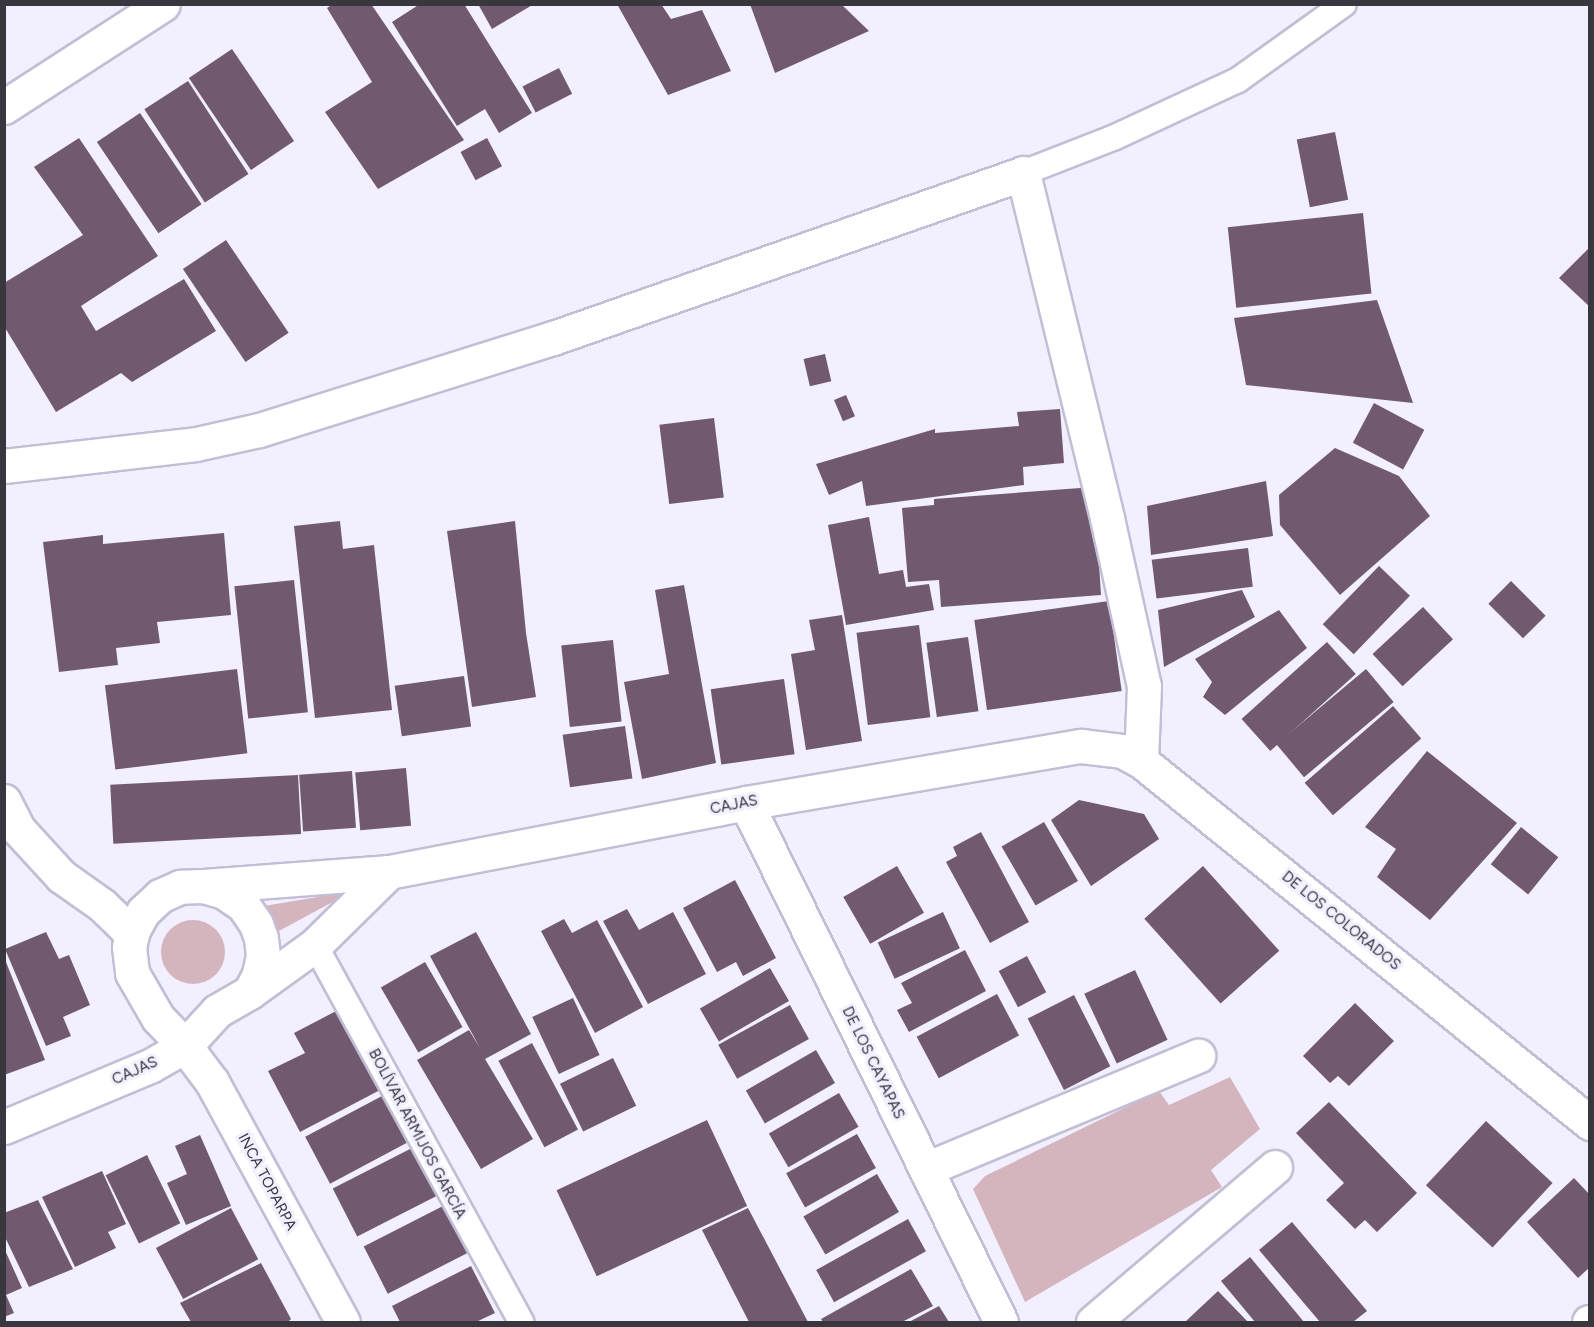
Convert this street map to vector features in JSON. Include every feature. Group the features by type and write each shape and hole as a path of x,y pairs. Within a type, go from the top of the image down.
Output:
{"street":[{"path":"4,107 163,4"},
{"path":"4,466 196,444 259,429 553,338 1023,173 1105,507 1144,686 1141,761"},
{"name":"DE LOS COLORADOS","path":"1080,746 1122,751 1141,761 1590,1123"},
{"name":"CAJAS","path":"185,1046 158,1018 142,992 132,973 129,947 133,930 143,912 160,896 180,887 389,872 746,803 1080,746"},
{"path":"4,801 18,829 61,876 102,905 128,930 133,930"},
{"name":"DE LOS CAYAPAS","path":"746,803 1001,1323"},
{"name":"CAJAS","path":"4,1126 150,1066 185,1046 218,1011 250,992 315,945 389,872"},
{"name":"CAJAS","path":"203,886 224,892 243,905 256,924 263,954 259,974 250,992"},
{"name":"INCA TOPARPA","path":"185,1046 212,1082 343,1323"},
{"path":"926,1169 1198,1056"},
{"path":"1093,1323 1275,1167"}],"lane":[{"path":"1023,173 1113,138 1238,80 1344,4"},
{"name":"BOLÍVAR ARMIJOS GARCÍA","path":"315,945 520,1323"}],"shaded area":[{"path":"353,891 277,932 264,906"},
{"path":"193,920 211,926 219,934 225,952 219,970 211,978 193,984 175,978 167,970 161,952 167,934 175,926"},
{"path":"1230,1077 1260,1129 1211,1170 1222,1187 1025,1302 973,1189 985,1176 1159,1091 1169,1105"}],"building":[{"path":"333,4 371,4 464,140 378,189 325,112 372,82 327,8"},
{"path":"420,4 464,4 532,113 499,133 485,109 457,126 392,22"},
{"path":"478,4 534,4 492,29"},
{"path":"617,4 661,4 671,19 702,10 731,71 668,95"},
{"path":"750,4 841,4 869,31 775,73"},
{"path":"232,49 294,141 251,170 189,78"},
{"path":"559,68 572,94 536,112 522,87"},
{"path":"188,81 248,174 205,202 144,109"},
{"path":"140,113 202,204 158,233 97,142"},
{"path":"1335,132 1348,200 1310,207 1297,139"},
{"path":"79,138 158,256 81,306 96,331 184,279 216,331 132,382 121,373 56,412 4,326 4,283 83,235 34,167"},
{"path":"487,138 502,166 476,180 461,152"},
{"path":"1363,213 1371,294 1236,308 1228,227"},
{"path":"226,240 289,333 246,362 183,269"},
{"path":"1590,247 1590,307 1559,278"},
{"path":"1377,300 1413,403 1246,385 1234,318"},
{"path":"825,354 831,381 810,386 804,359"},
{"path":"846,395 855,416 843,421 834,400"},
{"path":"1374,403 1424,430 1403,469 1353,443"},
{"path":"1060,409 1064,463 1023,467 1024,485 866,506 862,481 829,495 816,464 935,429 935,433 1019,426 1017,412"},
{"path":"714,418 724,497 669,504 659,425"},
{"path":"1335,448 1399,476 1430,516 1340,595 1280,525 1279,495"},
{"path":"1266,481 1273,536 1151,555 1147,506"},
{"path":"1094,487 1101,595 941,607 939,580 908,582 902,508 934,505 934,499"},
{"path":"869,517 879,574 903,570 906,587 929,584 934,610 846,625 828,525"},
{"path":"340,521 343,549 374,545 392,710 315,718 294,526"},
{"path":"515,521 526,633 536,697 472,707 447,531"},
{"path":"224,533 231,615 157,622 160,643 116,648 118,665 59,672 43,542 103,535 103,544"},
{"path":"1248,548 1253,587 1156,599 1152,560"},
{"path":"1379,566 1410,596 1354,654 1323,624"},
{"path":"294,580 308,712 248,719 234,586"},
{"path":"1511,581 1546,616 1523,638 1488,604"},
{"path":"684,585 716,763 642,779 624,682 669,674 655,590"},
{"path":"1242,590 1255,617 1164,667 1158,610"},
{"path":"1109,601 1122,691 987,710 974,620"},
{"path":"1423,607 1453,639 1403,686 1373,654"},
{"path":"1279,610 1307,648 1225,715 1203,697 1212,682 1195,659"},
{"path":"842,615 862,741 806,750 791,654 815,650 809,620"},
{"path":"919,625 930,717 868,725 856,633"},
{"path":"968,637 978,711 937,717 926,643"},
{"path":"613,640 622,722 570,727 561,645"},
{"path":"1327,642 1356,674 1270,751 1242,719"},
{"path":"237,669 247,753 115,770 105,685"},
{"path":"1366,669 1394,702 1304,777 1276,744"},
{"path":"464,676 471,727 402,736 395,686"},
{"path":"784,679 795,754 721,765 711,689"},
{"path":"1393,706 1421,738 1333,815 1305,783"},
{"path":"625,726 632,778 570,787 563,735"},
{"path":"1427,751 1517,823 1430,920 1377,877 1396,849 1365,827"},
{"path":"406,768 411,826 360,830 355,772"},
{"path":"352,771 356,828 303,832 299,775"},
{"path":"298,775 301,834 113,844 110,785"},
{"path":"1079,800 1144,814 1159,839 1091,886 1051,820"},
{"path":"1044,822 1078,881 1036,905 1002,846"},
{"path":"1521,827 1558,857 1528,895 1491,864"},
{"path":"981,832 1029,922 990,943 946,862 957,856 953,847"},
{"path":"897,866 924,913 870,944 843,897"},
{"path":"1203,866 1279,951 1221,1004 1144,919"},
{"path":"735,880 776,958 743,976 736,962 717,972 683,908"},
{"path":"627,909 639,930 673,912 706,974 648,1004 603,921"},
{"path":"943,912 960,948 895,979 878,942"},
{"path":"564,919 572,933 597,920 643,1007 595,1033 541,931"},
{"path":"46,932 59,959 69,955 90,1005 63,1017 71,1036 46,1046 5,949"},
{"path":"476,932 531,1034 485,1059 533,1139 481,1169 417,1060 469,1030 480,1048 430,956"},
{"path":"965,950 986,991 909,1032 897,1010 912,1003 901,983"},
{"path":"1027,956 1046,992 1018,1007 999,971"},
{"path":"4,957 45,1060 4,1075"},
{"path":"425,962 462,1027 418,1052 381,987"},
{"path":"770,968 789,1001 719,1041 700,1009"},
{"path":"1135,970 1168,1040 1117,1063 1084,994"},
{"path":"997,994 1019,1035 939,1078 917,1037"},
{"path":"1074,995 1110,1066 1064,1090 1028,1019"},
{"path":"573,998 600,1055 559,1074 532,1017"},
{"path":"1355,1003 1394,1041 1349,1086 1338,1076 1330,1083 1303,1056"},
{"path":"790,1005 809,1039 737,1079 718,1045"},
{"path":"340,1009 382,1089 300,1132 268,1071 305,1053 294,1033"},
{"path":"532,1043 578,1130 544,1147 498,1061"},
{"path":"816,1050 835,1083 765,1123 746,1090"},
{"path":"613,1058 636,1106 583,1131 560,1084"},
{"path":"839,1093 859,1127 788,1167 769,1134"},
{"path":"382,1096 407,1143 330,1184 305,1137"},
{"path":"1329,1102 1417,1193 1377,1232 1365,1220 1355,1229 1326,1200 1344,1183 1296,1133"},
{"path":"707,1120 747,1206 597,1276 557,1190"},
{"path":"1486,1121 1553,1183 1493,1247 1426,1185"},
{"path":"857,1134 876,1168 805,1207 786,1173"},
{"path":"200,1135 231,1206 186,1225 167,1183 187,1174 175,1146"},
{"path":"412,1148 437,1196 357,1237 333,1188"},
{"path":"147,1155 180,1223 139,1243 106,1175"},
{"path":"102,1171 126,1224 108,1232 116,1248 75,1267 42,1197"},
{"path":"877,1174 899,1212 825,1255 803,1216"},
{"path":"1574,1178 1590,1195 1590,1267 1578,1278 1527,1222"},
{"path":"38,1200 73,1269 29,1287 4,1235 4,1213"},
{"path":"443,1206 467,1253 388,1294 364,1246"},
{"path":"231,1208 258,1259 183,1299 156,1248"},
{"path":"748,1208 808,1322 749,1322 702,1230"},
{"path":"908,1219 926,1251 834,1302 816,1270"},
{"path":"1292,1222 1367,1311 1353,1322 1320,1322 1259,1250"},
{"path":"4,1248 22,1288 6,1295 14,1313 4,1317"},
{"path":"1250,1257 1304,1322 1255,1322 1221,1281"},
{"path":"261,1263 291,1319 288,1322 191,1322 180,1303"},
{"path":"471,1266 495,1313 476,1322 400,1322 392,1306"},
{"path":"911,1269 933,1306 902,1322 823,1322 821,1319"},
{"path":"1218,1291 1248,1322 1185,1322"},
{"path":"939,1306 949,1322 909,1322"}]}
